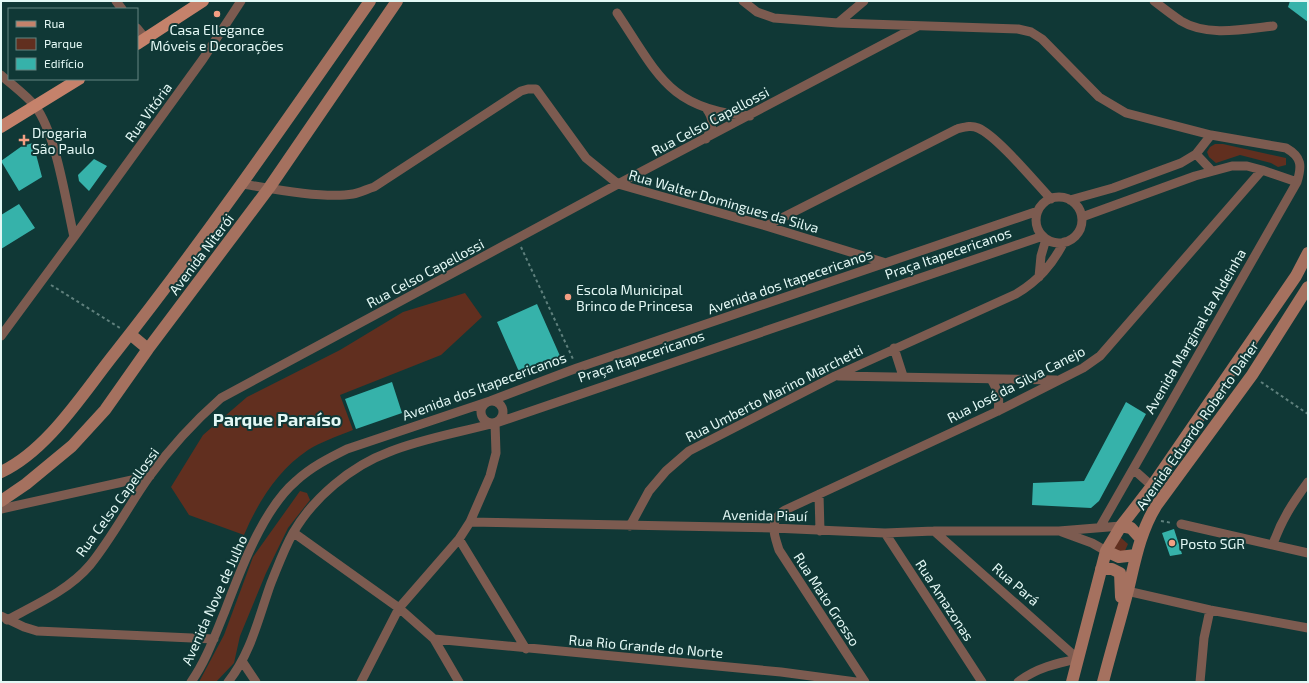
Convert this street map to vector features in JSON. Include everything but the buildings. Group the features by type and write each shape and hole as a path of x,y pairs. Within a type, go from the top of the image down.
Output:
{"main road":[{"path":"141,41 203,1"},
{"name":"Avenida Niterói","path":"1,472 31,452 59,424 130,334 243,184 370,1"},
{"name":"Avenida Niterói","path":"1,501 26,484 72,446 105,410 148,349 269,188 398,1"},
{"path":"1,127 77,80"},
{"name":"Avenida Eduardo Roberto Daher","path":"1072,682 1106,551 1121,526 1152,486 1306,259"},
{"name":"Avenida Eduardo Roberto Daher","path":"1103,682 1128,591 1136,555 1148,520 1156,506 1252,375 1308,286"},
{"path":"130,334 148,349"},
{"path":"1121,526 1131,528 1141,539"},
{"path":"1106,551 1119,557 1136,555"},
{"path":"1101,569 1112,569 1120,573 1120,616"}],"street":[{"name":"Rua Vitória","path":"1,336 203,59 241,1"},
{"path":"743,1 757,12 774,18 838,23 1018,29 1031,32 1042,39 1099,97 1112,107 1126,113 1212,135 1286,148 1292,151 1299,160 1301,168 1297,182 1247,166 1232,166 1212,171 1121,202 1082,218"},
{"path":"838,23 864,1"},
{"path":"1154,1 1183,22 1205,29 1226,31 1273,26"},
{"path":"617,13 659,77 671,90 685,100 718,113 750,116"},
{"name":"Rua Celso Capellossi","path":"4,618 42,601 72,582 90,565 150,476 201,416 221,398 518,240 618,184 750,116 918,26"},
{"path":"138,31 141,41"},
{"path":"1,75 34,106 44,122 51,138 74,237"},
{"name":"Rua Walter Domingues da Silva","path":"243,184 337,196 354,194 374,187 521,91 536,89 586,158 618,184 766,226 886,263"},
{"path":"706,108 713,122 713,128 706,139"},
{"path":"766,226 958,129 969,126 978,128 992,137 1051,199"},
{"path":"1070,200 1113,188 1181,163 1196,154 1212,135"},
{"path":"1196,154 1212,171"},
{"name":"Rua José da Silva Canejo","path":"773,528 777,516 819,494 998,411 1083,368 1100,356 1262,170"},
{"name":"Avenida Marginal da Aldeinha","path":"1100,527 1297,182"},
{"path":"1064,198 1070,200 1080,210 1082,218 1080,231 1076,236 1064,242 1058,243 1045,238 1037,224 1038,211 1051,199 1064,198"},
{"name":"Avenida dos Itapecericanos","path":"347,449 490,401 577,368 1038,211"},
{"path":"1039,277 1041,256 1045,238"},
{"path":"228,682 242,661 280,562 294,533 304,518 325,494 355,470 387,452 495,423 1045,238"},
{"name":"Rua Umberto Marino Marchetti","path":"630,526 650,491 666,471 689,451 894,348 1016,294 1039,277 1056,258 1064,242"},
{"path":"894,348 903,376"},
{"path":"836,376 903,376 1057,380"},
{"path":"991,379 999,393 998,411"},
{"path":"490,401 497,402 502,406 503,416 495,423 484,420 481,413 483,405 490,401"},
{"path":"361,682 399,608 459,539 470,522 490,476 496,453 495,423"},
{"name":"Avenida Nove de Julho","path":"191,682 214,639 245,559 275,504 294,482 310,469 347,449"},
{"path":"1133,469 1152,486"},
{"path":"1,508 150,476"},
{"path":"1273,544 1280,523 1287,510 1308,482"},
{"path":"819,494 820,531"},
{"name":"Avenida Piauí","path":"470,522 773,528 885,533 934,531 1059,531 1121,526"},
{"path":"1181,524 1308,553"},
{"name":"Rua Mato Grosso","path":"773,528 779,550 865,682"},
{"name":"Rua Pará","path":"934,531 1078,659"},
{"name":"Avenida Piauí","path":"1059,531 1092,543 1106,551"},
{"path":"294,533 399,608 434,639 459,682"},
{"name":"Rua Amazonas","path":"885,533 982,682"},
{"path":"459,539 526,649"},
{"path":"1128,591 1210,610 1308,628"},
{"path":"1200,682 1204,638 1210,610"},
{"path":"4,618 24,627 44,631 214,639"},
{"name":"Rua Rio Grande do Norte","path":"434,639 526,649 781,672 856,682"},
{"path":"1018,682 1026,676 1052,664 1078,659"},
{"path":"242,661 256,682"}],"path":[{"path":"518,240 577,368"},
{"path":"43,280 130,334"},
{"path":"1252,375 1308,414"},
{"path":"1148,520 1181,524"}],"green space":[{"path":"1215,144 1223,144 1286,158 1286,165 1278,167 1271,163 1240,155 1216,163 1209,157 1207,152 1210,147"},
{"path":"465,293 482,317 441,355 340,395 353,430 313,447 287,467 262,499 244,535 189,515 171,487 203,435 247,397 340,350 403,312"},
{"path":"300,491 307,493 310,500 288,528 266,573 240,636 234,663 216,682 199,682 224,635 253,557"},
{"path":"1120,537 1128,544 1123,555 1115,553 1114,542"}],"place":[{"name":"Casa Ellegance Móveis e Decorações","path":"217,14"},
{"name":"Drogaria São Paulo","path":"24,140"},
{"name":"Escola Municipal Brinco de Princesa","path":"568,297"},
{"name":"Posto SGR","path":"1172,543"}],"district":[{"name":"Parque Paraíso","path":"277,419"}]}
